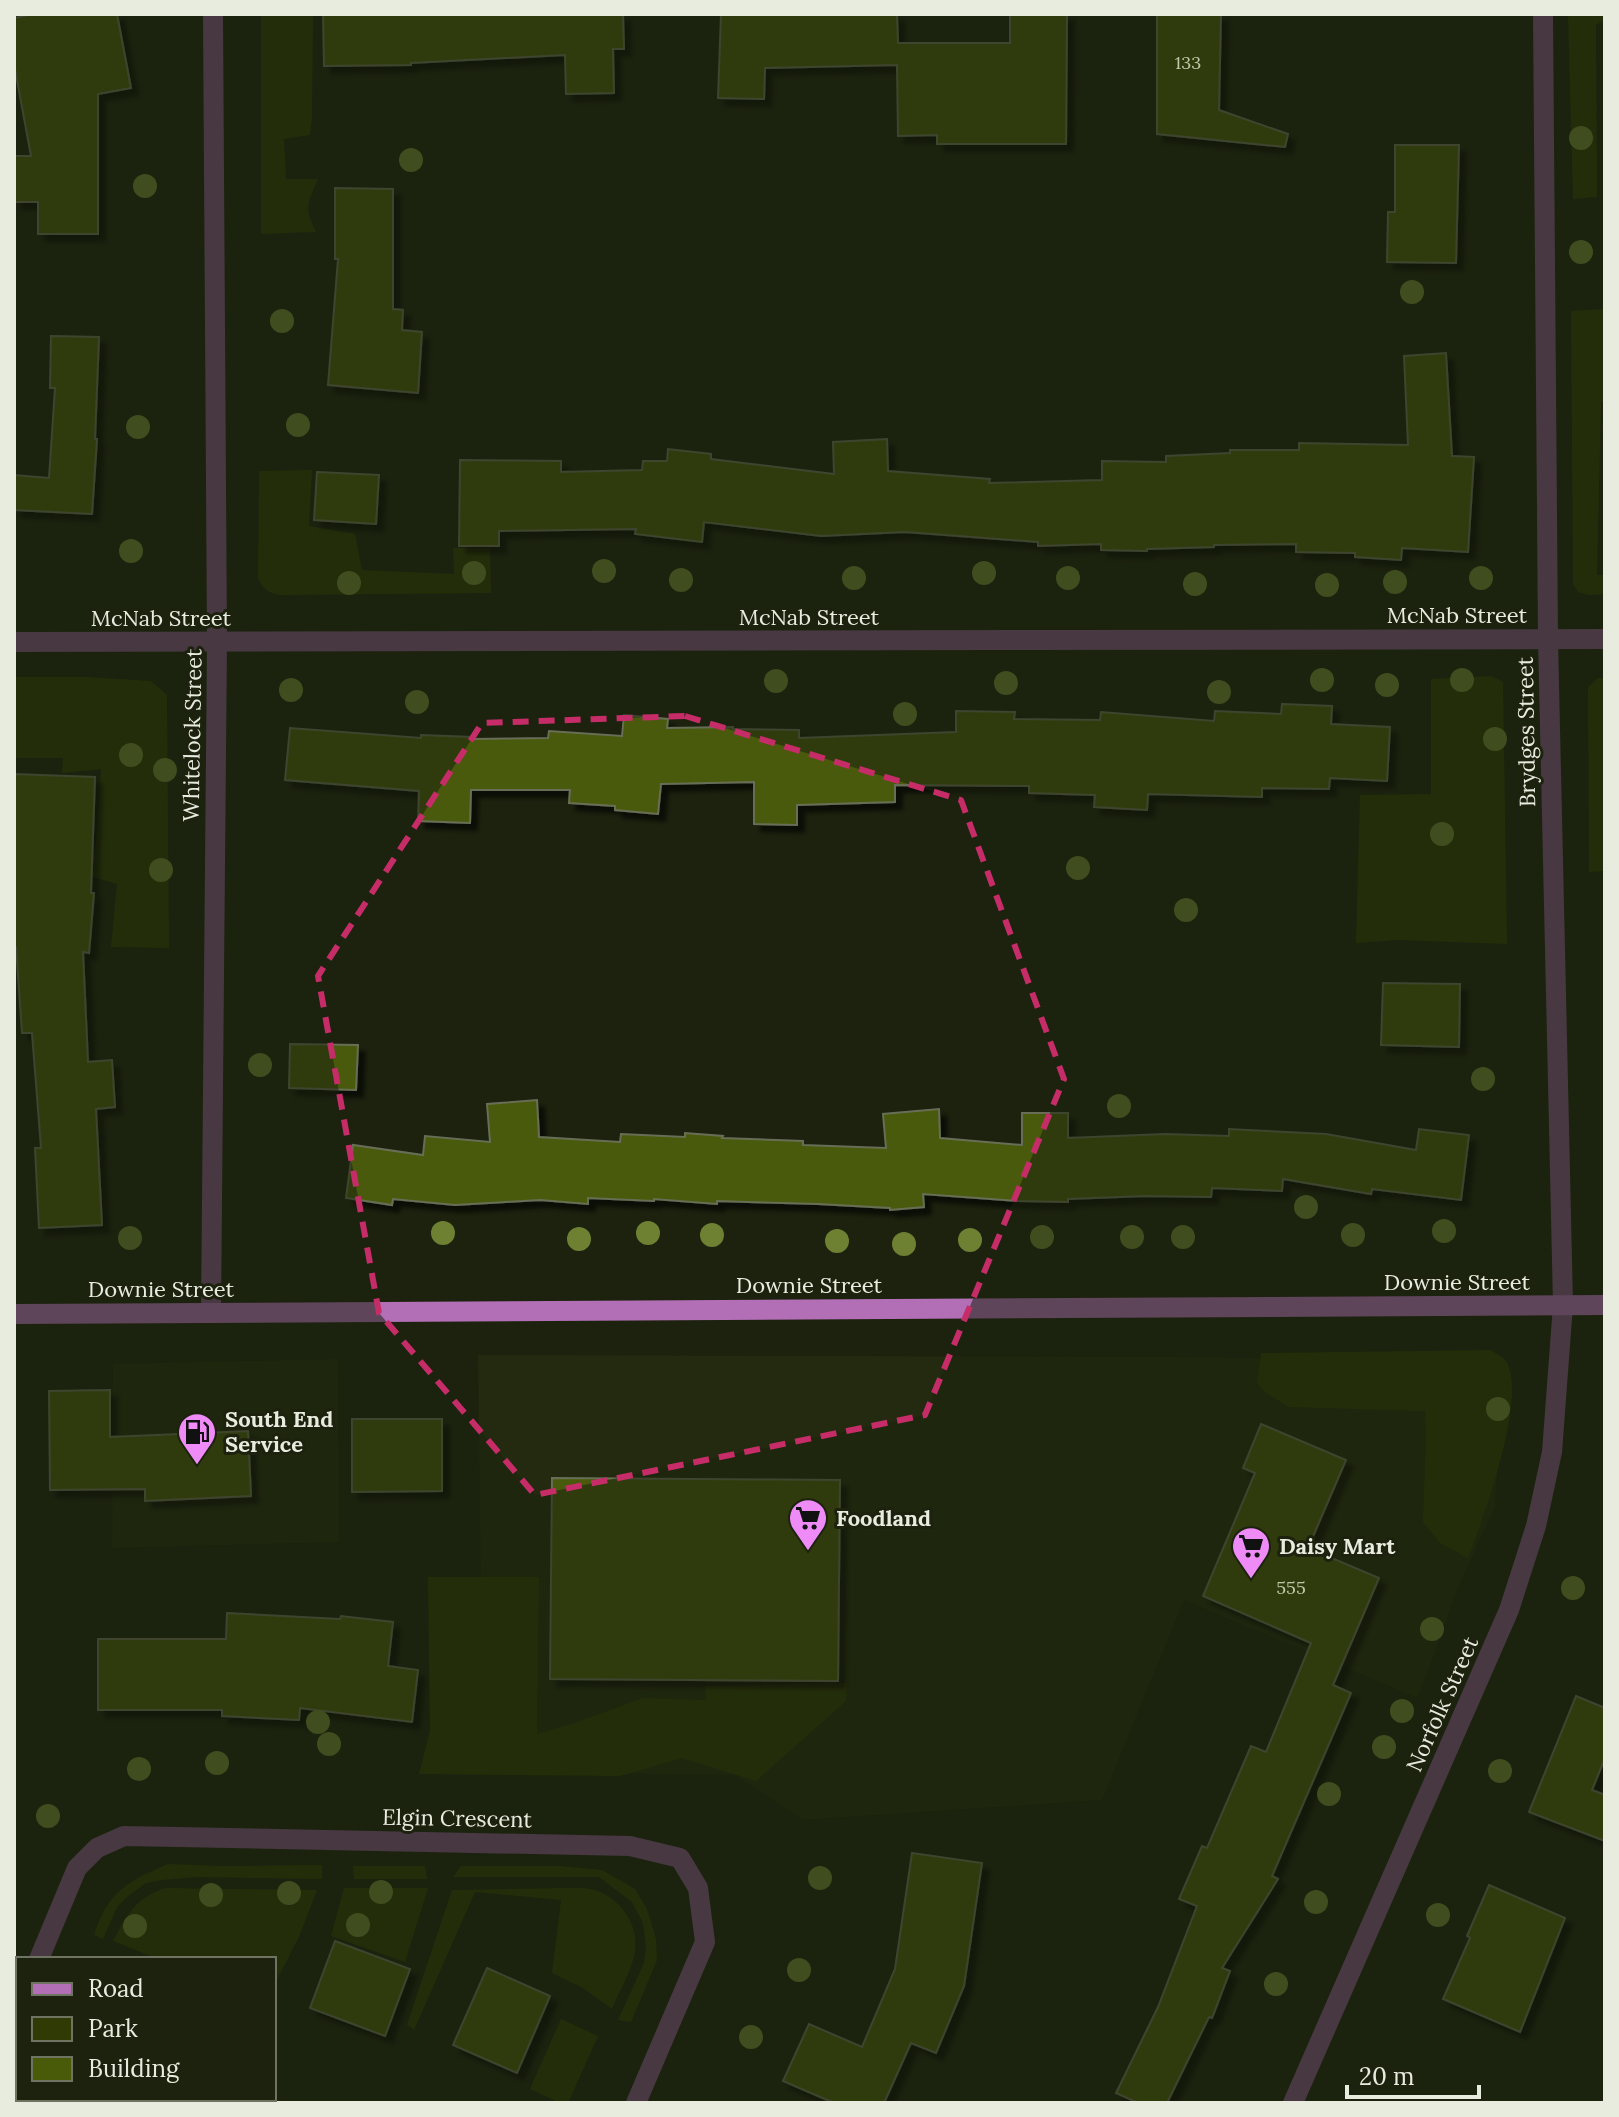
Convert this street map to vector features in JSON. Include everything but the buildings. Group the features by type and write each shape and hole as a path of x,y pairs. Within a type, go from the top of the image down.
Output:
{"main road":[{"name":"Downie Street","path":"14,1314 1605,1305"}],"street":[{"name":"Whitelock Street","path":"211,1313 217,642 213,14"},
{"name":"Brydges Street","path":"1543,14 1548,639 1563,1305"},
{"name":"McNab Street","path":"14,642 1605,639"},
{"name":"Norfolk Street","path":"1293,2103 1509,1610 1536,1526 1552,1452 1563,1305"},
{"name":"Elgin Crescent","path":"40,1957 77,1868 97,1848 124,1836 630,1846 680,1858 698,1888 705,1942 636,2103"}],"highlighted area":[{"path":"685,716 961,800 1064,1079 925,1415 535,1495 379,1313 318,976 482,723"}],"shaded area":[{"path":"478,1355 1190,1357 1504,1363 1495,1507 1458,1588 1418,1698 1184,1600 1102,1800 803,1820 735,1775 483,1772"},
{"path":"338,1359 339,1542 112,1548 113,1364"}],"green space":[{"path":"261,14 313,14 310,135 284,139 286,179 318,179 308,206 316,232 261,234"},
{"path":"1568,14 1605,14 1605,20 1596,25 1597,197 1573,199"},
{"path":"1605,309 1605,401 1601,402 1597,575 1605,575 1605,594 1589,595 1578,592 1573,584 1571,311"},
{"path":"312,470 309,526 355,534 362,570 454,574 453,548 490,548 491,593 281,595 267,590 258,578 259,471"},
{"path":"1491,676 1503,682 1507,944 1397,940 1356,943 1360,795 1431,794 1431,679"},
{"path":"14,677 151,681 167,695 169,948 111,947 117,884 90,876 96,844 101,769 62,773 63,758 14,758"},
{"path":"1598,678 1605,678 1605,871 1589,872 1588,687"},
{"path":"1491,1350 1506,1361 1511,1378 1508,1429 1468,1558 1440,1543 1423,1522 1425,1411 1289,1407 1257,1383 1261,1353"},
{"path":"428,1577 539,1577 537,1734 643,1698 706,1700 705,1686 847,1683 846,1701 756,1781 682,1758 620,1776 419,1774 430,1731"},
{"path":"168,1864 322,1865 322,1879 197,1877 146,1883 117,1907 103,1939 94,1935 106,1908 121,1889"},
{"path":"353,1866 425,1866 427,1879 354,1879"},
{"path":"461,1866 560,1866 602,1870 635,1889 647,1909 656,1939 657,1960 631,2022 618,2020 644,1963 646,1948 643,1923 632,1902 599,1877 453,1877"},
{"path":"165,1888 317,1890 299,1937 276,1981 276,1957 153,1957 113,1941 128,1915 139,1902"},
{"path":"344,1888 428,1888 405,1962 331,1936"},
{"path":"590,1889 606,1895 621,1907 631,1923 636,1941 634,1958 612,2009 583,1988 552,1973 561,1900 475,1892 414,2030 407,2025 452,1890"},
{"path":"561,2019 598,2036 568,2103 560,2103 530,2089"}],"place":[{"name":"South End Service","path":"197,1466"},
{"name":"Foodland","path":"808,1552"},
{"name":"Daisy Mart","path":"1251,1580"}]}
